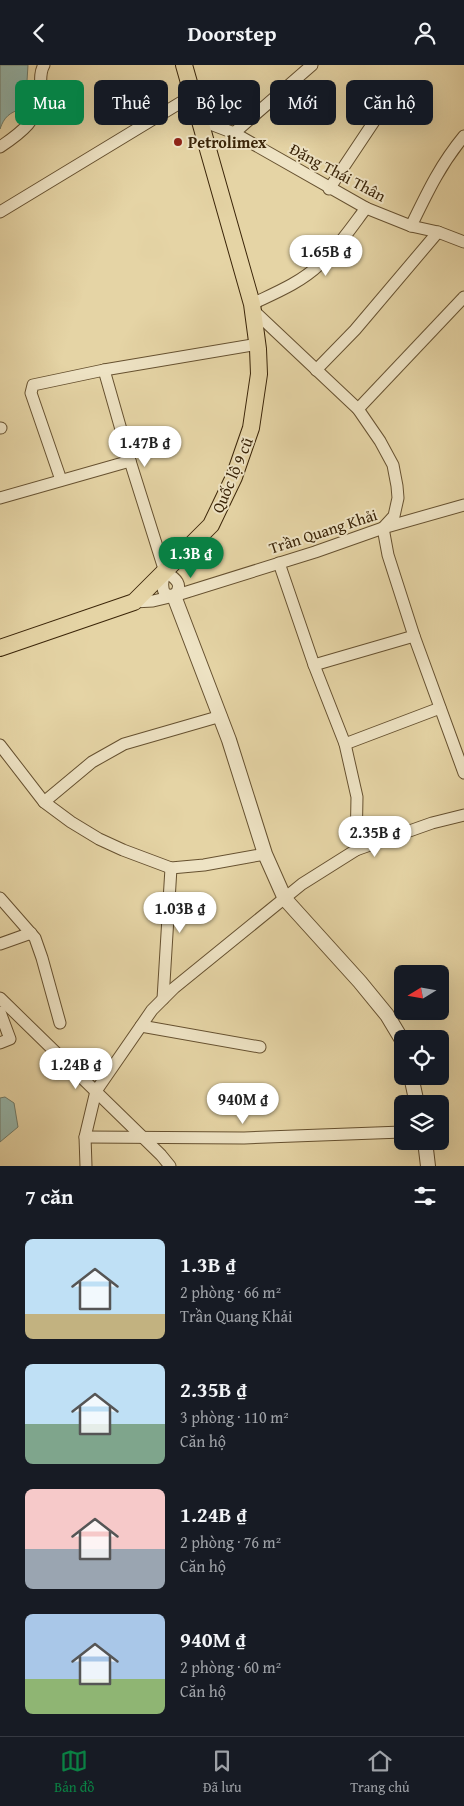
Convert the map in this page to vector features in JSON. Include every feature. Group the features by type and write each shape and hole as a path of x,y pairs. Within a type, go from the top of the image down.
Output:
{"main road":[{"name":"Quốc lộ 9 cũ","path":"186,66 189,80"},
{"name":"Quốc lộ 9 cũ","path":"0,648 134,602 210,525 234,477 251,428 259,375 258,344 253,307 201,125"}],"street":[{"path":"0,147 25,129 37,113 41,96 41,71 44,65"},
{"path":"234,133 312,65"},
{"path":"0,212 178,104"},
{"name":"Đặng Thái Thân","path":"213,125 234,133 329,189 366,208 411,226 438,232 464,242"},
{"path":"329,189 371,125"},
{"path":"411,226 443,163 464,136"},
{"path":"366,208 336,248 319,265 296,282 253,307 358,409 380,441 393,465 398,498 394,516 383,528 388,555 414,636 464,773"},
{"path":"316,370 356,331 438,232"},
{"path":"358,409 462,301"},
{"path":"60,480 31,393 32,388 36,384 104,370 258,344"},
{"path":"104,370 165,572 162,590 165,594 174,596 221,717 265,854 285,899 360,982 396,1030"},
{"path":"0,498 130,461"},
{"name":"Trần Quang Khải","path":"134,602 154,601 174,596 383,528 462,509"},
{"path":"279,563 314,665 344,744 357,797 356,850"},
{"path":"314,665 414,636"},
{"path":"344,744 440,708"},
{"path":"44,802 92,762 124,744 221,717"},
{"path":"0,745 44,802 71,822 99,839 171,868 204,865 265,854"},
{"path":"86,1166 85,1137 96,1091 152,1010 174,988 302,884 356,850 432,823 464,815"},
{"path":"164,999 171,868"},
{"path":"0,899 35,938 60,1023"},
{"path":"0,943 31,933"},
{"path":"0,998 170,1166"},
{"path":"0,1012 10,1039 0,1043"},
{"path":"142,1026 260,1047"},
{"path":"85,1137 244,1138 394,1133"},
{"path":"426,1150 428,1166"}],"water":[{"path":"0,65 28,65 27,80 15,80 15,112 3,121 0,129"},
{"path":"5,1097 14,1103 18,1127 0,1142 0,1098"}],"place":[{"name":"Petrolimex","path":"178,142"}]}
